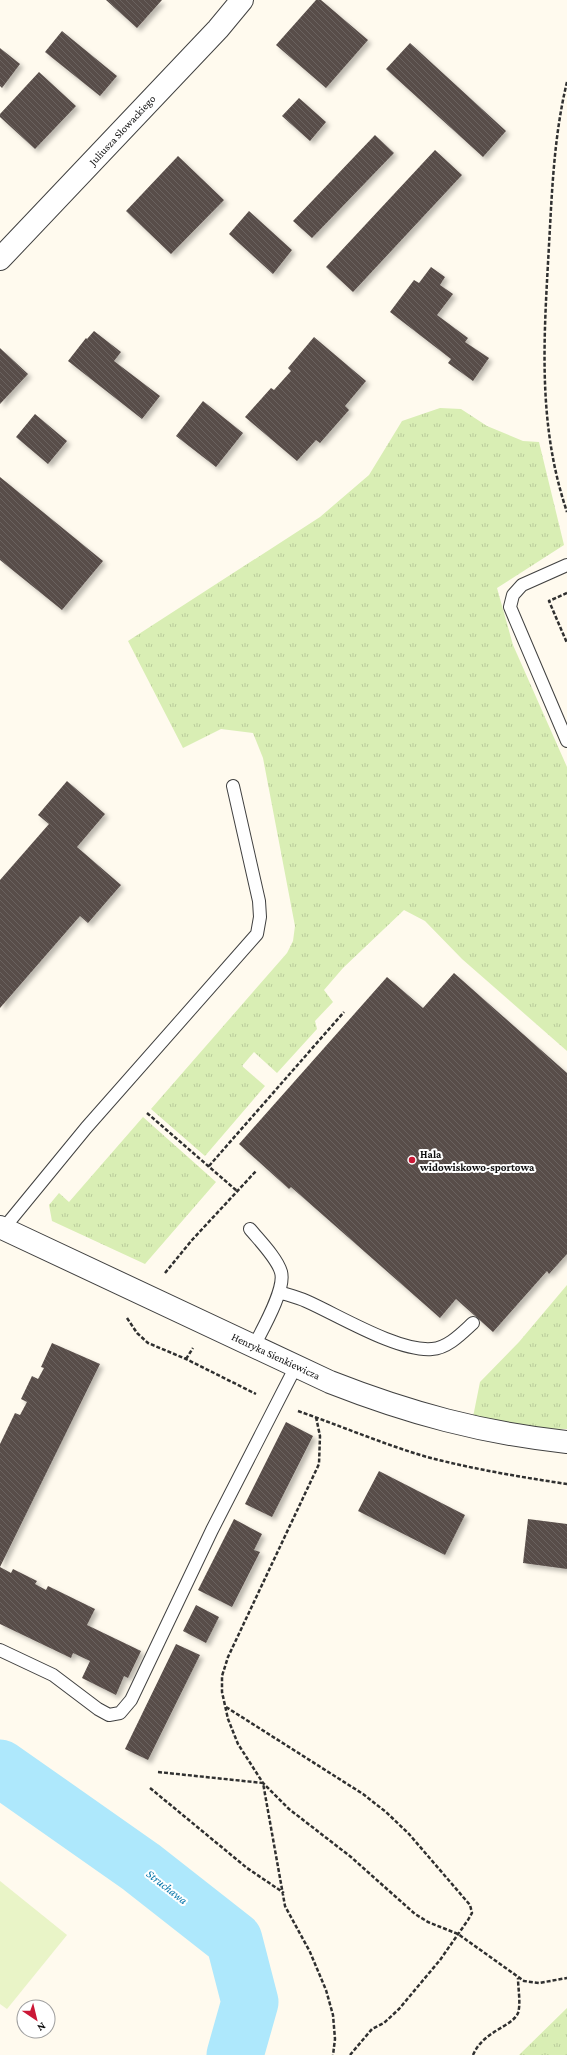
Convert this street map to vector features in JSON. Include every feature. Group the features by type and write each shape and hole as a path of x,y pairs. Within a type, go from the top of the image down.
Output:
{"street":[{"name":"Juliusza Słowackiego","path":"0,259 212,35 242,0"},
{"name":"Henryka Sienkiewicza","path":"2,1228 296,1366 366,1396 411,1412 483,1429 567,1442"}],"lane":[{"path":"567,565 522,585 513,595 510,607 567,741"},
{"path":"2,1228 86,1128 257,934 260,917 259,901 233,786"},
{"path":"250,1229 270,1253 281,1272 279,1292 254,1346"},
{"path":"279,1292 305,1300 375,1334 411,1346 432,1349 454,1340 473,1323"},
{"path":"0,1650 52,1675 98,1709 109,1715 120,1713 131,1700 212,1530 296,1366"}],"path":[{"path":"567,82 563,100 552,199 543,367 551,441 560,488 567,512"},
{"path":"567,593 549,601 567,643"},
{"path":"209,1166 344,1012"},
{"path":"147,1113 237,1191"},
{"path":"161,1278 181,1252 256,1171"},
{"path":"316,1418 320,1436 319,1464 228,1657 222,1676 222,1692 228,1719 238,1744 263,1783 289,1809 351,1857 416,1914 428,1922 458,1934 524,1980 539,1983 567,1978"},
{"path":"225,1706 363,1794 386,1812 430,1857 470,1905 472,1913 440,1960 399,2009 384,2023 372,2029 350,2055"},
{"path":"158,1772 263,1783"},
{"path":"263,1783 284,1893 285,1906 310,1952 326,1990 333,2015 333,2055"},
{"path":"150,1788 248,1868 284,1893"},
{"path":"473,2055 476,2046 486,2036 513,2020 518,2012 518,1977"}],"green space":[{"path":"440,408 461,409 487,426 523,441 539,442 564,545 497,588 513,645 567,767 567,1051 462,959 425,921 404,910 343,968 324,990 333,1002 315,1021 317,1029 277,1073 254,1052 242,1066 265,1086 205,1156 151,1109 287,953 293,941 295,926 263,758 253,733 221,729 183,748 128,641 320,517 369,475 402,421"},
{"path":"143,1117 216,1182 145,1264 52,1221 49,1205 59,1193 69,1202"},
{"path":"567,1285 567,1429 471,1427 480,1382 519,1342"},
{"path":"0,1881 67,1935 7,2009 0,2004"},
{"path":"567,2008 567,2055 519,2055"}],"building":[{"path":"106,0 162,0 137,28"},
{"path":"316,0 321,0 368,40 326,88 276,45"},
{"path":"62,31 117,76 100,96 45,52"},
{"path":"410,43 506,131 483,157 386,69"},
{"path":"0,48 20,64 2,88 0,86"},
{"path":"39,72 76,106 35,149 0,117 0,114"},
{"path":"299,98 326,122 310,141 282,116"},
{"path":"375,135 394,153 312,238 293,221"},
{"path":"435,150 462,175 353,292 326,267"},
{"path":"178,156 224,200 171,254 126,211"},
{"path":"249,211 292,250 273,274 229,234"},
{"path":"431,267 445,277 440,285 453,294 437,315 468,338 465,342 489,358 473,381 448,363 451,359 390,312 414,280 419,283"},
{"path":"94,331 121,352 114,361 160,396 142,419 68,361 86,338 87,339"},
{"path":"314,337 366,381 345,406 349,410 320,443 316,440 297,461 245,417 271,388 274,390 291,371 288,368"},
{"path":"0,348 28,374 0,404"},
{"path":"203,401 243,433 216,467 176,436"},
{"path":"35,414 67,441 48,464 16,437"},
{"path":"0,477 103,561 62,610 0,560"},
{"path":"67,781 105,814 77,847 121,885 88,923 80,916 0,1008 0,880 49,824 38,815"},
{"name":"Hala widowiskowo-sportowa","path":"454,973 567,1073 567,1254 549,1274 547,1271 493,1332 456,1299 440,1318 291,1187 289,1189 239,1144 387,977 423,1008"},
{"path":"52,1343 100,1364 0,1567 0,1444 15,1413 20,1415 27,1402 21,1399 32,1376 38,1379 44,1368 41,1367"},
{"path":"286,1422 313,1436 272,1517 245,1504"},
{"path":"379,1471 465,1515 445,1555 358,1511"},
{"path":"234,1519 262,1534 254,1550 260,1552 232,1607 198,1590"},
{"path":"528,1519 567,1524 567,1569 523,1563"},
{"path":"0,1567 11,1573 13,1569 37,1581 35,1584 46,1590 48,1586 95,1609 87,1625 141,1651 128,1678 124,1676 116,1695 82,1678 90,1661 73,1653 71,1658 0,1624"},
{"path":"196,1605 219,1617 206,1643 183,1631"},
{"path":"176,1644 200,1655 148,1760 125,1749"}],"waterway":[{"name":"Struchawa","path":"0,1768 141,1867 234,1940 250,2002 235,2055"}],"place":[{"name":"Hala widowiskowo-sportowa","path":"412,1160"}]}
